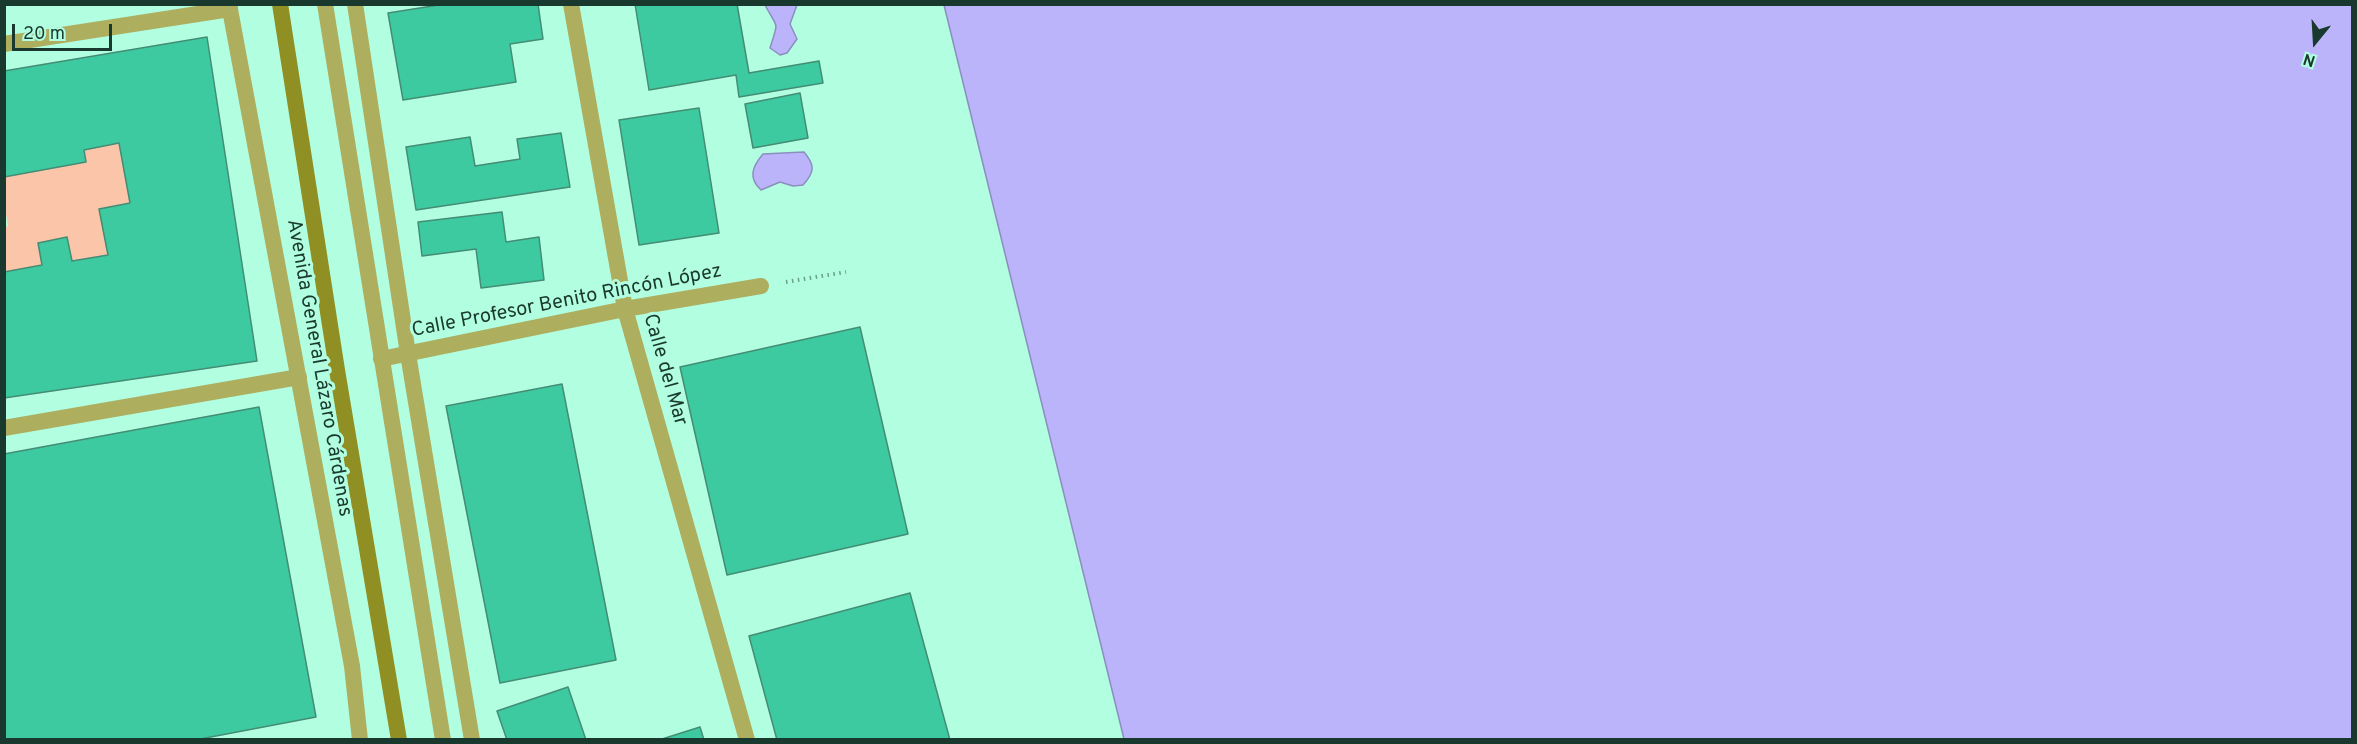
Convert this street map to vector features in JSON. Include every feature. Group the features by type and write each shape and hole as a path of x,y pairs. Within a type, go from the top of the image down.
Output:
{"main road":[{"name":"Avenida General Lázaro Cárdenas","path":"280,4 341,394 399,740"}],"street":[{"path":"325,4 443,740"},
{"path":"355,4 408,354 472,740"},
{"name":"Calle del Mar","path":"571,4 625,309 747,740"},
{"path":"4,44 229,7"},
{"name":"Avenida General Lázaro Cárdenas","path":"229,7 352,666 360,740"},
{"name":"Calle Profesor Benito Rincón López","path":"381,359 625,309 761,286"},
{"path":"4,428 299,377"}],"path":[{"path":"761,286 846,272"}],"shaded area":[{"path":"765,5 797,5 790,24 797,39 787,53 780,55 770,48 776,25"},
{"path":"944,5 2352,5 2352,739 1124,739"},
{"path":"119,143 130,203 100,209 108,255 72,261 67,237 38,243 42,265 5,272 5,227 8,226 5,208 5,177 86,162 84,150"},
{"path":"804,152 812,168 810,176 803,185 793,186 780,182 761,190 757,186 753,172 763,154"}],"building":[{"path":"445,4 538,4 543,39 510,44 516,82 403,100 388,13"},
{"path":"635,4 737,4 749,73 819,61 823,83 739,97 736,75 649,90"},
{"path":"207,37 257,361 4,398 4,272 42,265 38,243 67,237 72,261 108,255 99,209 130,203 119,143 84,150 86,162 4,177 4,71"},
{"path":"800,93 808,138 753,148 745,104"},
{"path":"699,108 719,233 639,245 619,120"},
{"path":"561,133 570,187 416,210 406,147 470,137 475,166 520,159 517,139"},
{"path":"502,212 506,242 539,237 544,280 481,288 476,249 422,256 418,222"},
{"path":"860,327 908,534 727,575 680,367"},
{"path":"562,384 616,660 500,683 446,406"},
{"path":"259,407 316,717 195,740 4,740 4,454"},
{"path":"910,593 950,740 777,740 749,636"},
{"path":"568,687 586,740 507,740 497,711"},
{"path":"700,727 704,740 659,740"}]}
